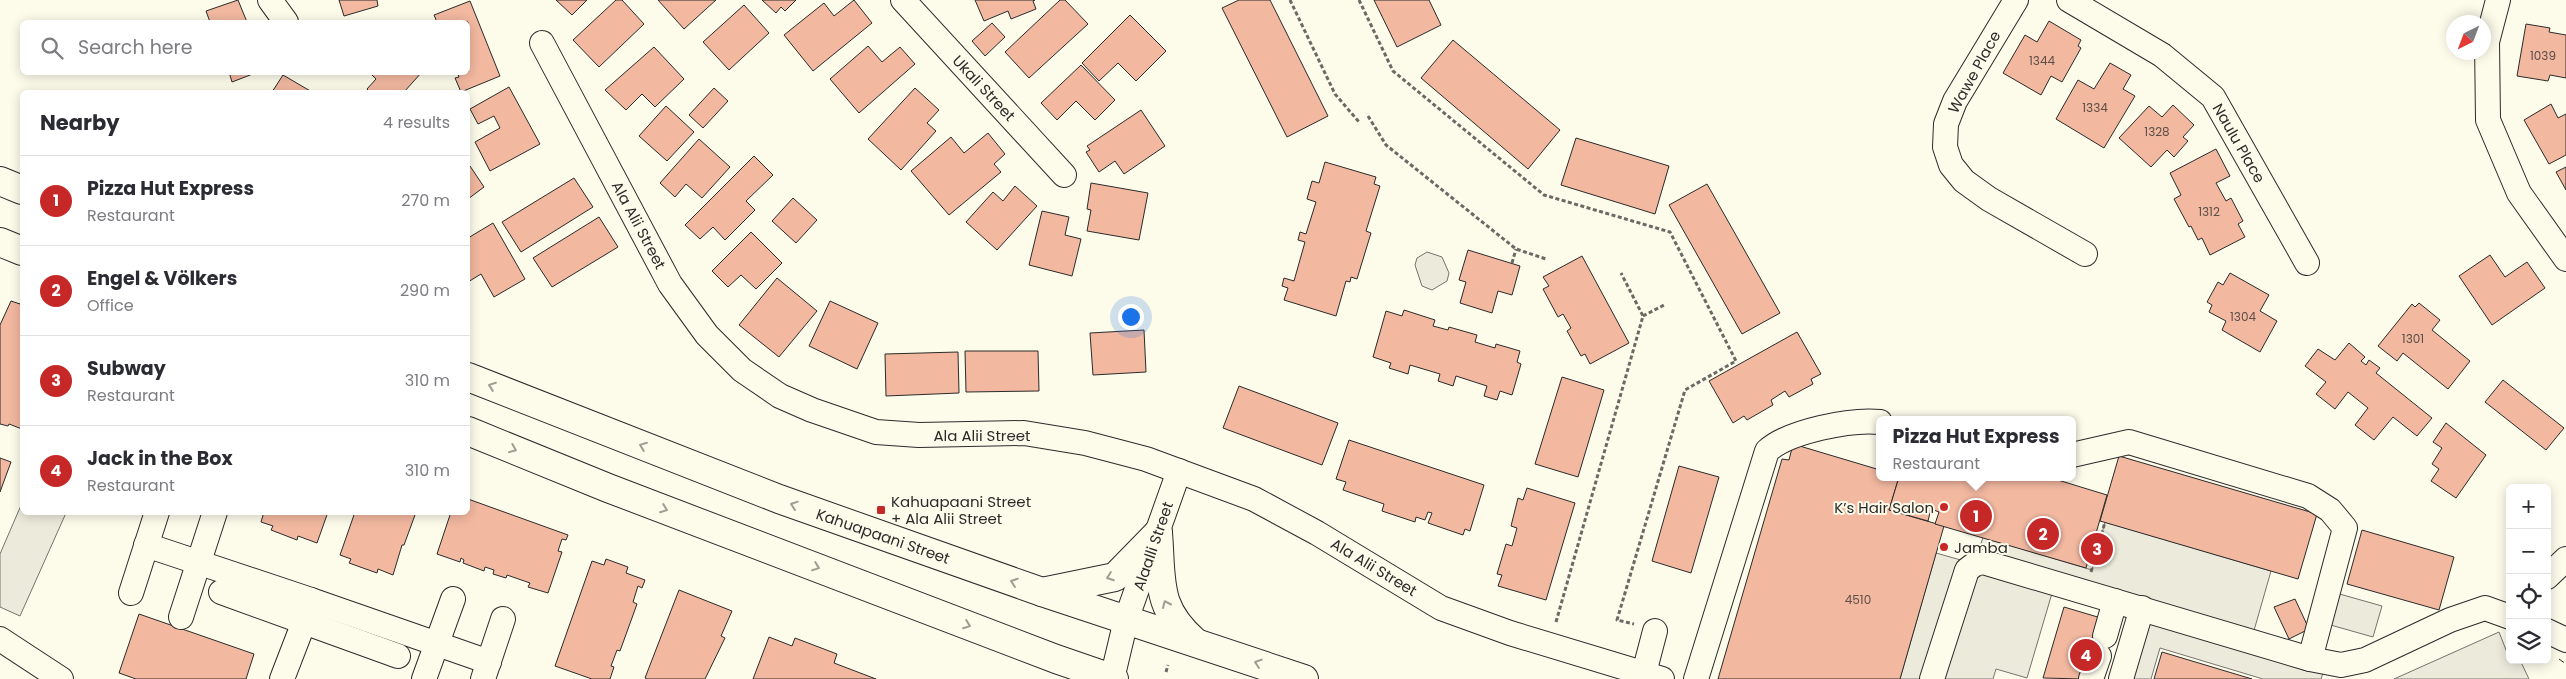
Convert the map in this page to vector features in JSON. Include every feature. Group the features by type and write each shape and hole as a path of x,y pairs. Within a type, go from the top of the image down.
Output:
{"main road":[{"path":"0,182 20,189"},
{"path":"0,242 20,250"},
{"name":"Kahuapaani Street","path":"470,378 780,499 1042,592 1304,679"},
{"path":"470,432 608,488 1113,679"},
{"path":"1042,592 1115,577 1158,533"},
{"path":"1158,533 1163,601 1179,628 1195,642"}],"street":[{"path":"270,0 285,20"},
{"name":"Ukali Street","path":"903,0 1064,175"},
{"name":"Wawe Place","path":"2016,0 1955,100 1946,124 1945,147 1951,165 1964,181 1989,199 2085,254"},
{"name":"Naulu Place","path":"2069,0 2162,55 2213,97 2307,262"},
{"path":"2498,0 2487,42 2488,120 2519,193 2566,258"},
{"name":"Ala Alii Street","path":"542,44 670,284 707,335 729,359 780,396 812,410 876,432 920,435 1024,433 1085,443 1179,471 1200,481 1254,500 1317,533 1442,608 1510,633 1653,676"},
{"path":"1696,679 1767,451 1790,435 1864,420 1876,422"},
{"path":"2076,455 2129,442 2308,496 2330,510 2345,528 2310,659"},
{"name":"Alaalli Street","path":"1113,679 1126,620 1179,471"},
{"path":"131,593 156,515"},
{"path":"181,617 214,515"},
{"path":"146,545 199,562 307,611 398,656"},
{"path":"2550,574 2566,559"},
{"path":"1932,679 1967,570 1975,564 1983,562 2310,659 2341,665 2364,660 2450,620 2506,602"},
{"path":"221,592 307,611 437,644 486,670 503,619"},
{"path":"424,679 453,599"},
{"path":"2091,679 2115,601"},
{"path":"2121,679 2142,608"},
{"path":"2485,608 2506,616"},
{"path":"282,679 307,611"},
{"path":"1647,628 1653,676"},
{"path":"0,639 62,679"}],"path":[{"path":"1290,0 1335,94 1359,122"},
{"path":"1359,0 1393,71 1544,195 1670,232 1736,362 1685,390 1617,620 1647,628"},
{"path":"1368,116 1386,145 1516,249 1546,259"},
{"path":"1512,263 1516,249"},
{"path":"1556,622 1644,316 1621,273"},
{"path":"1644,316 1666,304"},
{"path":"2085,592 2106,522"},
{"path":"1166,672 1168,665"}],"shaded area":[{"path":"1427,252 1442,257 1449,273 1447,281 1432,290 1422,286 1415,265 1417,258"},
{"path":"20,508 20,515 65,515 20,616 0,607 0,554"},
{"path":"2105,522 2271,571 2251,641 2326,664 2321,679 2263,679 2160,648 2151,679 2121,679 2141,608 2055,583 2027,678 1996,669 1993,679 1900,679 1936,553 1975,564 1983,537 2092,570"},
{"path":"2329,591 2382,606 2373,637 2320,622"},
{"path":"2499,632 2506,650 2506,664 2522,664 2529,679 2394,679"}],"building":[{"path":"238,0 246,20 209,20 206,11"},
{"path":"339,0 377,0 378,6 344,16"},
{"path":"556,0 587,0 572,15"},
{"path":"616,0 622,0 644,24 599,67 573,40"},
{"path":"658,0 716,0 684,29"},
{"path":"762,0 796,0 785,11 781,7 776,13"},
{"path":"854,0 872,23 813,71 784,35 824,3 834,16"},
{"path":"975,0 1035,0 1033,1 1036,9 1011,19 1008,11 984,21"},
{"path":"1060,0 1065,0 1088,24 1029,78 1005,52"},
{"path":"1239,0 1270,0 1328,116 1287,137 1222,8"},
{"path":"1374,0 1429,0 1441,25 1397,47"},
{"path":"470,1 500,76 466,90 460,90 455,78 459,77 458,75 470,75 470,20 436,20 434,15"},
{"path":"744,5 769,33 729,70 703,42"},
{"path":"1130,15 1166,51 1136,81 1118,63 1099,81 1082,63"},
{"path":"2049,21 2081,40 2078,46 2081,48 2062,82 2051,76 2041,95 2003,73 2025,35 2037,42"},
{"path":"992,23 1005,37 985,56 972,41"},
{"path":"2526,24 2550,28 2549,32 2566,35 2566,78 2550,75 2548,81 2517,76"},
{"path":"1453,40 1560,130 1528,169 1421,78"},
{"path":"868,46 882,62 900,47 915,64 859,113 830,79"},
{"path":"654,47 684,79 655,107 642,94 626,110 605,90"},
{"path":"2110,63 2131,75 2123,89 2135,96 2104,148 2056,119 2078,80 2094,89"},
{"path":"1081,65 1115,100 1095,120 1076,101 1057,120 1041,103"},
{"path":"230,75 250,75 232,82"},
{"path":"283,75 309,90 273,90"},
{"path":"372,75 419,75 406,90 368,90 376,79"},
{"path":"509,87 540,144 490,171 475,142 500,128 494,116 478,124 470,109"},
{"path":"714,88 728,101 703,128 689,115"},
{"path":"915,88 939,110 927,123 936,131 901,170 868,139"},
{"path":"2551,104 2558,118 2566,114 2566,155 2549,164 2524,120"},
{"path":"2173,105 2194,125 2183,137 2188,141 2174,157 2167,150 2151,167 2119,138 2149,106 2162,117"},
{"path":"666,106 694,132 667,161 639,136"},
{"path":"1141,110 1165,146 1124,174 1115,161 1099,172 1086,152 1090,150 1087,146"},
{"path":"988,133 1005,154 994,164 1001,172 949,215 911,171 951,137 964,153"},
{"path":"1576,138 1669,166 1655,214 1561,185"},
{"path":"699,139 730,167 702,198 686,184 675,197 660,183"},
{"path":"2216,149 2230,176 2216,183 2226,201 2231,198 2243,221 2238,224 2245,237 2210,255 2202,238 2198,240 2191,226 2189,227 2174,199 2181,195 2170,173"},
{"path":"754,156 773,175 746,201 755,210 725,240 713,227 700,239 685,225"},
{"path":"1325,162 1376,177 1374,184 1380,186 1366,231 1371,233 1357,279 1351,277 1350,282 1346,281 1336,316 1284,300 1288,288 1282,286 1284,278 1294,281 1305,242 1298,240 1300,232 1306,234 1316,202 1307,199 1312,181 1319,183"},
{"path":"470,166 484,187 470,198"},
{"path":"2566,167 2566,190 2556,172"},
{"path":"574,178 593,207 521,252 502,222"},
{"path":"1091,183 1148,193 1139,240 1087,231 1091,210 1087,209"},
{"path":"1707,184 1780,313 1742,334 1669,205"},
{"path":"1015,186 1037,206 997,250 966,222 993,192 1003,201"},
{"path":"793,198 817,220 796,243 772,221"},
{"path":"1042,211 1069,217 1065,235 1081,239 1072,276 1029,265"},
{"path":"599,217 618,247 552,287 533,258"},
{"path":"493,223 525,279 494,297 481,274 470,281 470,237"},
{"path":"751,232 782,263 756,289 741,275 728,287 712,271"},
{"path":"1468,250 1520,266 1512,295 1498,291 1492,313 1460,303 1466,282 1459,280"},
{"path":"2490,255 2505,277 2527,262 2545,288 2492,325 2459,276"},
{"path":"1582,256 1629,343 1590,364 1585,354 1581,356 1567,331 1571,328 1563,314 1558,317 1543,289 1549,286 1543,277"},
{"path":"2230,273 2269,295 2260,311 2277,321 2260,352 2222,330 2226,321 2209,312 2212,305 2207,302 2218,282 2223,285"},
{"path":"777,278 817,311 779,357 739,325"},
{"path":"11,301 20,304 20,428 9,424 8,426 0,424 0,325"},
{"path":"830,301 878,323 857,369 809,346"},
{"path":"2419,303 2440,320 2432,330 2470,361 2448,389 2403,353 2397,361 2378,346 2412,304 2415,307"},
{"path":"1404,310 1435,320 1433,326 1448,330 1449,327 1477,335 1475,342 1495,348 1496,344 1520,351 1517,362 1521,364 1512,395 1500,391 1497,400 1484,396 1487,386 1456,376 1453,386 1438,381 1440,374 1410,365 1408,374 1389,368 1391,363 1373,357 1386,311 1402,316"},
{"path":"1144,330 1146,372 1093,375 1090,333"},
{"path":"1797,332 1821,374 1811,379 1813,384 1789,397 1785,391 1771,400 1773,405 1747,420 1744,416 1733,423 1709,381"},
{"path":"2349,343 2365,357 2361,361 2366,365 2369,360 2380,368 2376,373 2432,418 2417,436 2393,417 2374,440 2355,425 2368,408 2348,392 2335,409 2316,394 2326,382 2305,366 2318,349 2335,360"},
{"path":"965,351 1038,351 1039,391 966,392"},
{"path":"958,352 959,393 886,396 885,354"},
{"path":"1562,377 1604,390 1578,477 1535,464"},
{"path":"2503,380 2564,428 2546,450 2485,402"},
{"path":"1239,386 1338,423 1322,465 1223,428"},
{"path":"2446,423 2486,455 2456,498 2431,481 2439,469 2432,464 2442,448 2433,442"},
{"path":"1349,440 1484,485 1470,531 1465,529 1463,535 1428,523 1432,513 1428,512 1425,520 1416,517 1415,522 1382,511 1384,504 1343,490 1346,482 1336,479"},
{"path":"1793,444 1876,469 1876,481 1898,481 1889,510 1944,526 1900,679 1718,679 1782,459 1789,460"},
{"path":"2119,456 2317,514 2298,579 2100,521"},
{"path":"0,458 11,462 0,492"},
{"path":"1679,466 1719,477 1691,573 1652,561"},
{"path":"1898,481 2061,481 2107,495 2086,568 1935,524 1939,512 1931,509 1928,521 1889,510"},
{"path":"1527,488 1575,503 1546,600 1498,586 1502,575 1497,574 1506,544 1512,546 1517,528 1511,526 1518,498 1523,500"},
{"path":"470,500 568,535 566,540 562,539 558,551 562,552 548,593 528,587 530,583 507,575 506,578 493,574 494,570 485,567 484,571 463,563 464,560 461,558 460,562 437,554 450,515 470,515"},
{"path":"263,515 327,515 317,543 298,536 297,540 271,530 273,526 261,522"},
{"path":"354,515 415,515 404,545 402,545 393,575 378,569 377,573 349,563 351,559 340,555"},
{"path":"2362,530 2454,557 2439,610 2347,584"},
{"path":"606,559 628,567 626,573 645,580 642,588 638,586 633,602 637,604 620,651 617,650 611,666 614,667 610,679 592,679 555,666 592,561 604,565"},
{"path":"679,590 732,611 721,636 725,638 705,679 647,679 645,678"},
{"path":"2295,599 2309,629 2289,639 2274,607"},
{"path":"2064,607 2101,618 2083,679 2043,678"},
{"path":"139,614 254,654 246,679 136,679 119,673"},
{"path":"769,637 792,646 795,638 837,654 834,663 876,679 753,679"},
{"path":"2162,652 2252,679 2154,679"}],"fence":[{"path":"2559,659 2566,664"}],"place":[{"name":"K’s Hair Salon","path":"1944,507"},
{"name":"Kahuapaani Street + Ala Alii Street","path":"881,510"},
{"name":"Pizza Hut Express","path":"1976,516"},
{"name":"Engel & Völkers","path":"2043,534"},
{"name":"Jamba","path":"1944,547"},
{"name":"Subway","path":"2097,549"},
{"name":"Jack in the Box","path":"2086,655"}]}
